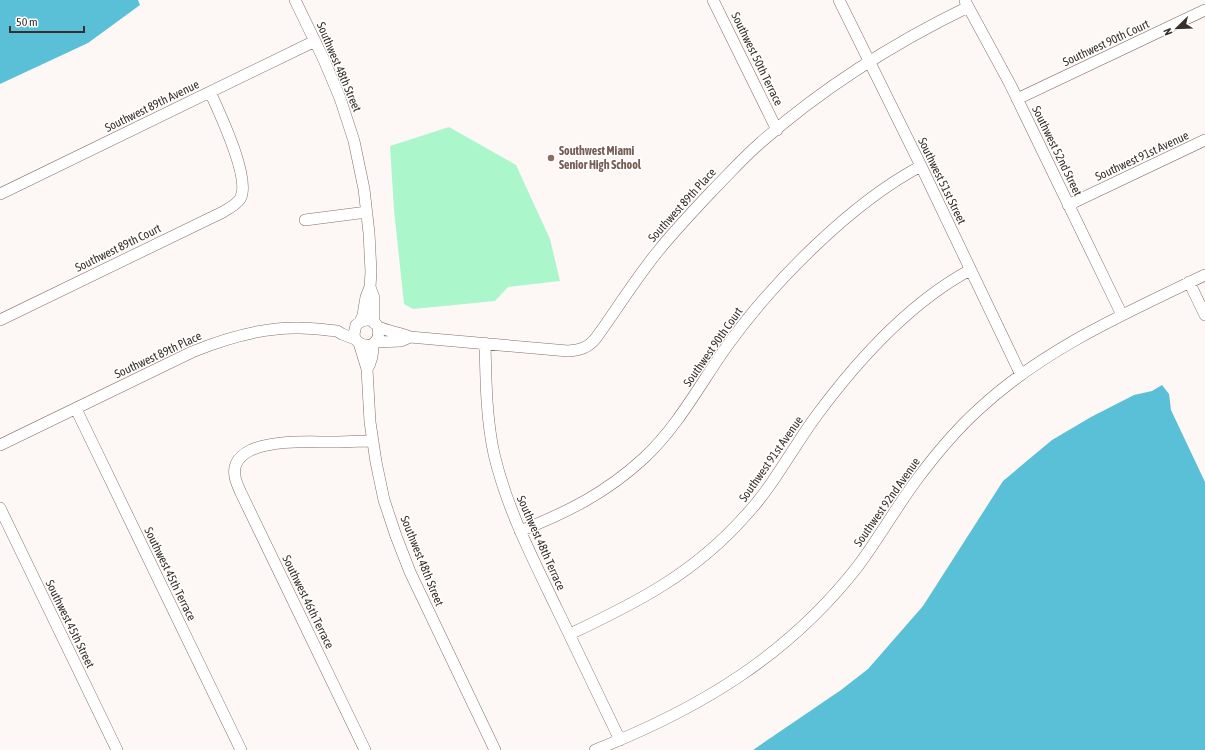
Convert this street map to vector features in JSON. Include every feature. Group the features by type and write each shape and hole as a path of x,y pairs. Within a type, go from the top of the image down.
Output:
{"street":[{"name":"Southwest 48th Street","path":"296,0 333,80 348,121 359,164 368,212 370,287 374,298 376,324 379,331 379,337 374,343 370,364 367,369"},
{"name":"Southwest 50th Terrace","path":"713,0 777,130"},
{"name":"Southwest 51st Street","path":"839,0 921,166 1021,375"},
{"name":"Southwest 89th Place","path":"376,324 385,331 404,334 410,337 568,351 585,348 590,345 604,327 634,283 672,234 744,159 777,130 837,84 870,62 967,3"},
{"name":"Southwest 52nd Street","path":"967,3 1017,99 1122,315"},
{"name":"Southwest 90th Court","path":"1017,99 1205,10"},
{"name":"Southwest 89th Avenue","path":"0,194 315,41"},
{"name":"Southwest 89th Court","path":"0,320 223,212 237,203 242,193 243,185 238,163 210,92"},
{"name":"Southwest 91st Avenue","path":"1068,205 1205,140"},
{"name":"Southwest 90th Court","path":"520,531 565,512 594,497 644,458 674,425 720,357 744,325 793,269 849,216 893,182 921,166"},
{"path":"305,220 368,212"},
{"name":"Southwest 91st Avenue","path":"570,634 623,609 650,594 684,572 716,546 746,516 768,489 814,419 868,354 931,295 948,282 970,270"},
{"name":"Southwest 92nd Avenue","path":"595,750 620,740 693,705 728,685 774,651 805,624 857,567 917,479 948,442 982,406 1021,375 1074,340 1205,275"},
{"path":"1189,282 1205,315"},
{"name":"Southwest 48th Street","path":"370,287 366,297 364,310 354,334 367,369 369,409 373,441 384,500 403,556 495,750"},
{"path":"358,324 367,320 376,324"},
{"name":"Southwest 89th Place","path":"337,331 358,324"},
{"name":"Southwest 89th Place","path":"0,445 192,352 224,340 275,329 300,328 337,331 357,341"},
{"name":"Southwest 89th Place","path":"374,343 401,341 410,337"},
{"path":"357,341 368,346 374,343"},
{"name":"Southwest 48th Terrace","path":"485,343 486,399 494,453 504,491 520,531 620,740"},
{"name":"Southwest 45th Terrace","path":"76,409 241,750"},
{"name":"Southwest 46th Terrace","path":"365,750 240,493 235,476 235,469 236,463 246,453 252,449 267,445 298,442 373,441"},
{"name":"Southwest 45th Street","path":"0,508 117,750"}],"green space":[{"path":"449,127 516,165 550,239 560,281 508,287 495,301 413,309 404,304 394,210 390,146"}],"water":[{"path":"0,0 138,0 140,5 88,43 0,84"},
{"path":"1162,385 1169,394 1171,410 1205,482 1205,750 753,750 841,690 868,669 923,606 1003,481 1052,440 1091,417 1134,395 1152,391"}],"place":[{"name":"Southwest Miami Senior High School","path":"551,158"}]}
